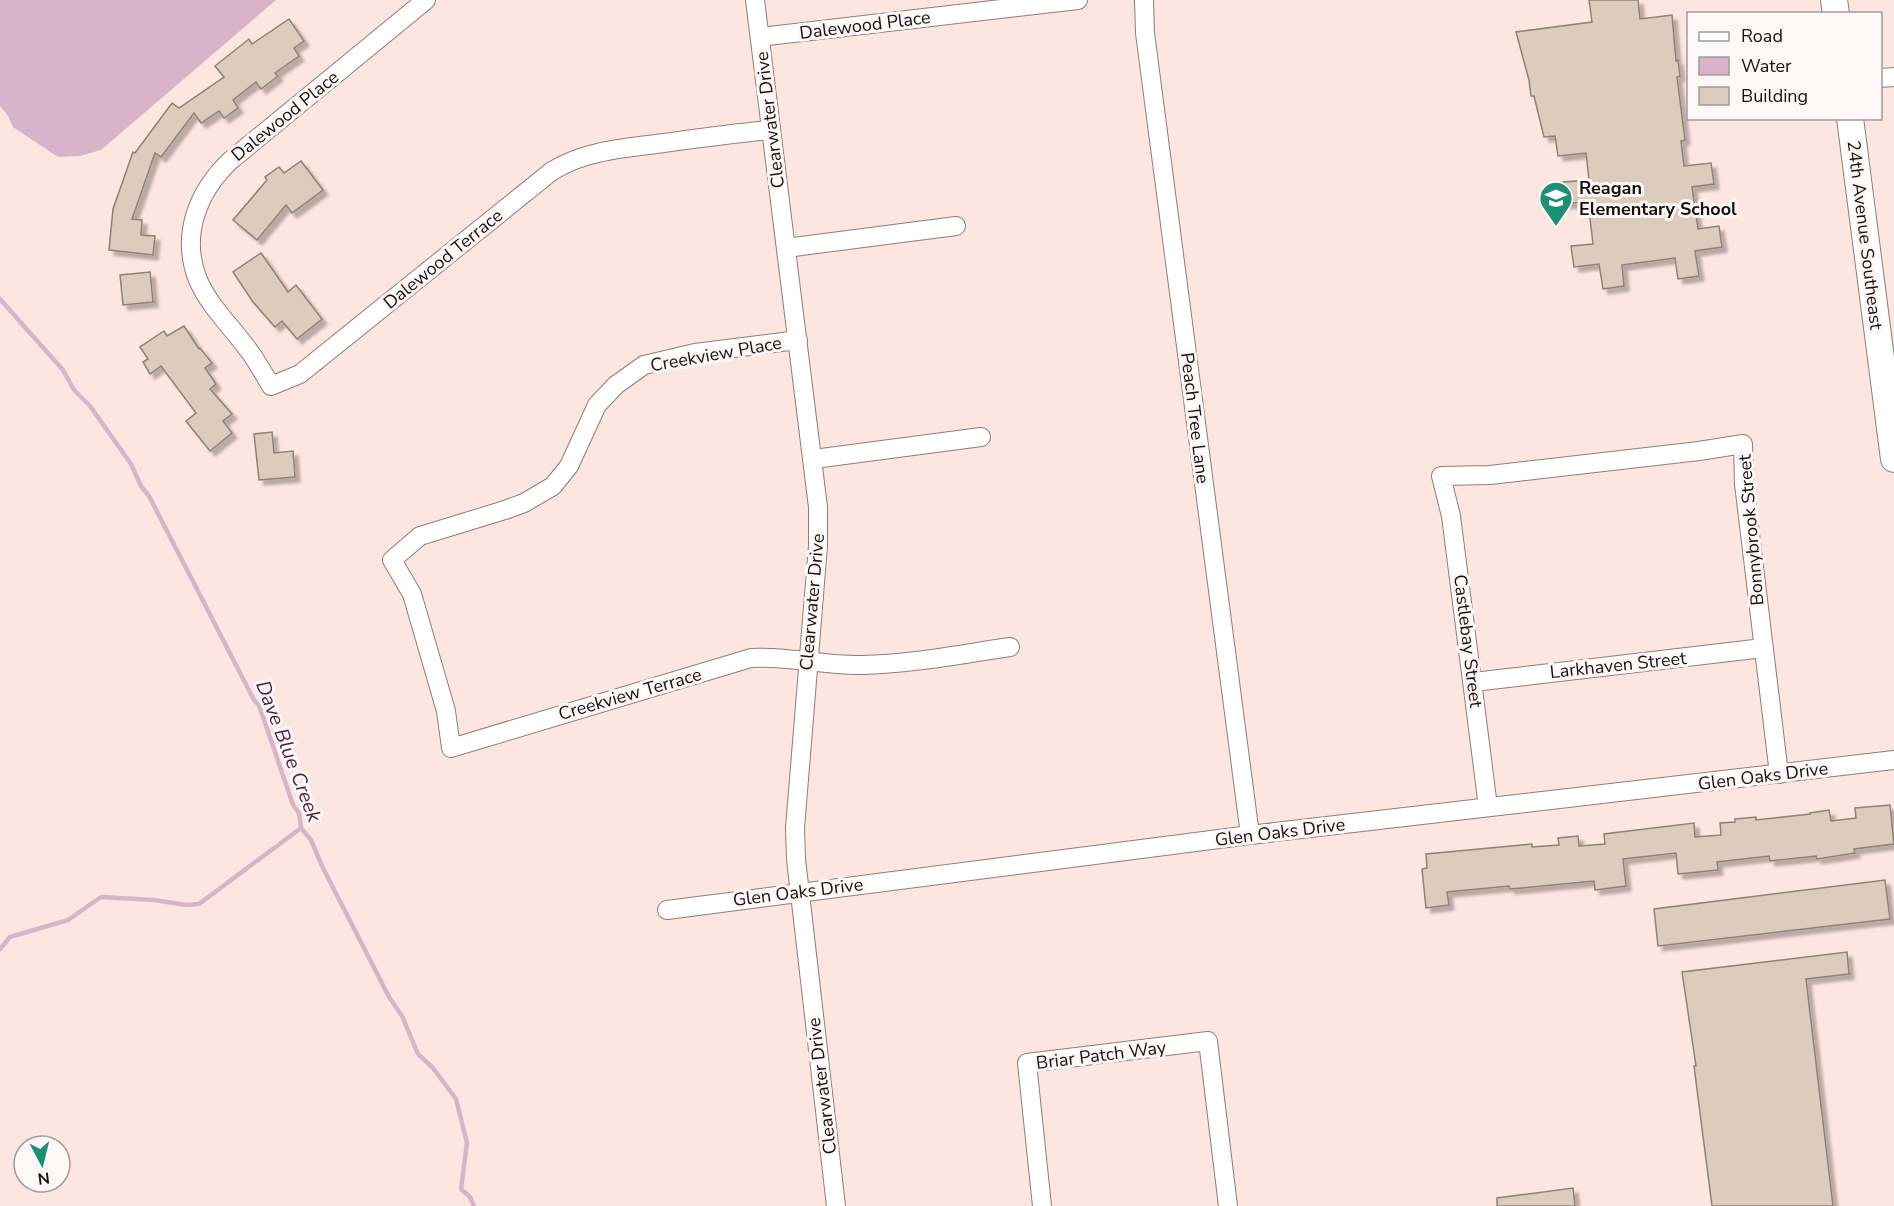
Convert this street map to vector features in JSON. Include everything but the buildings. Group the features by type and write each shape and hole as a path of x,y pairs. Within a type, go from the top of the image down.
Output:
{"street":[{"name":"Dalewood Place","path":"192,260 194,216 207,187 222,168 426,0"},
{"name":"Clearwater Drive","path":"755,0 814,459 819,524 795,828 800,892 836,1206"},
{"name":"Dalewood Place","path":"760,37 1078,0"},
{"name":"Peach Tree Lane","path":"1144,0 1145,33 1250,835"},
{"name":"24th Avenue Southeast","path":"1850,120 1894,459"},
{"name":"Dalewood Terrace","path":"192,260 199,281 210,300 252,355 271,386 300,374 552,171 569,161 615,149 771,130"},
{"path":"786,248 956,226"},
{"name":"Creekview Place","path":"392,560 420,536 505,510 532,499 553,486 569,466 597,405 616,385 644,365 694,353 798,340"},
{"path":"814,459 981,437"},
{"name":"Bonnybrook Street","path":"1441,476 1490,475 1743,444 1744,484 1779,774"},
{"name":"Castlebay Street","path":"1441,476 1451,516 1474,682 1488,807"},
{"name":"Creekview Terrace","path":"392,560 412,594 446,711 451,748 751,658 777,657 840,665 879,664 1010,647"},
{"name":"Larkhaven Street","path":"1474,682 1763,648"},
{"name":"Glen Oaks Drive","path":"667,910 1250,835 1894,760"},
{"name":"Briar Patch Way","path":"1042,1206 1027,1063 1208,1041 1228,1206"}],"water":[{"path":"0,0 276,0 101,150 80,156 58,157 13,127 0,106"}],"waterway":[{"name":"Dave Blue Creek","path":"0,299 63,370 74,390 90,406 131,464 254,700 259,705 293,805 299,813 301,828 311,840 389,997 402,1016 418,1054 433,1068 456,1099 467,1143 461,1189 470,1197 474,1206"},
{"path":"0,949 10,937 68,920 101,897 154,900 186,905 199,904 301,828"}],"place":[{"name":"Reagan Elementary School","path":"1556,227"}]}
